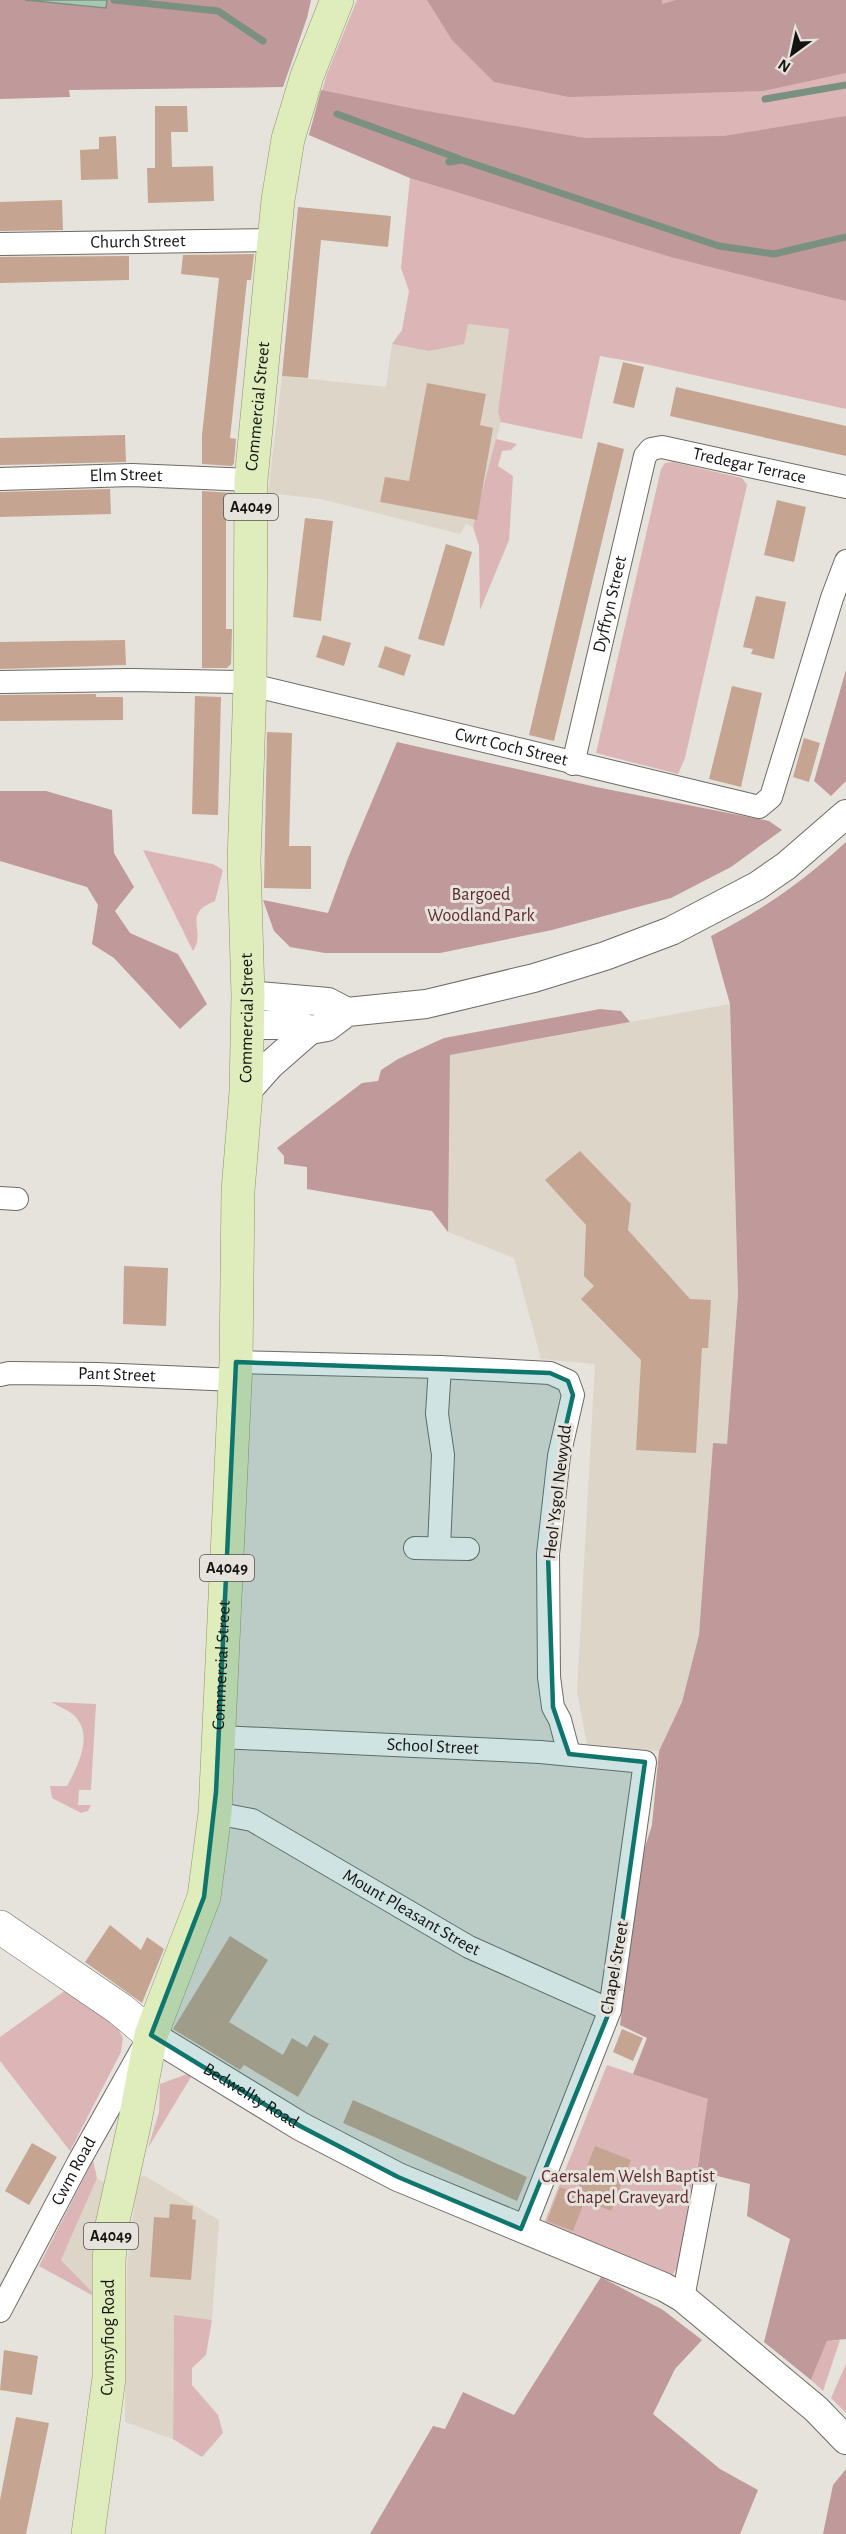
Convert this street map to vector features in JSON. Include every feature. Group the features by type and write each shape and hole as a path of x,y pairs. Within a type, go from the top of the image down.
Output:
{"main road":[{"name":"Commercial Street","path":"151,2035 204,1897 215,1813 235,1371 238,1191 246,1092 248,1010 244,861 250,685 251,480 278,200 296,109 336,0"},
{"name":"Bedwellty Road","path":"0,1927 120,2009 151,2035"},
{"name":"Cwmsyfiog Road","path":"88,2534 109,2378 109,2261 112,2225 151,2035"}],"street":[{"name":"Church Street","path":"0,244 275,240"},
{"name":"Tredegar Terrace","path":"651,449 662,447 846,487"},
{"name":"Dyffryn Street","path":"573,764 645,456 651,449"},
{"name":"Elm Street","path":"0,479 132,475 251,480"},
{"name":"Cwrt Coch Street","path":"0,682 131,680 238,682 759,807 771,797 832,598 846,561"},
{"path":"246,1092 270,1065 310,1030 327,1027 348,1012 426,1004 534,978 605,956 671,931 767,879 794,860 846,814"},
{"path":"248,1010 328,1002 348,1012"},
{"path":"248,1010 310,1030"},
{"path":"439,1548 443,1455 437,1414 440,1367"},
{"name":"Heol Ysgol Newydd","path":"235,1371 440,1367 550,1373 568,1381 573,1395 559,1456 548,1554 549,1677 553,1707 560,1720 569,1754"},
{"name":"Pant Street","path":"0,1375 9,1373 235,1371"},
{"path":"415,1548 468,1549"},
{"name":"School Street","path":"220,1737 569,1754 645,1762"},
{"name":"Chapel Street","path":"521,2229 527,2221 610,2010 637,1834 645,1762"},
{"name":"Mount Pleasant Street","path":"215,1813 252,1820 470,1947 610,2010"},
{"name":"Bedwellty Road","path":"151,2035 300,2126 398,2177 664,2287 682,2298 816,2409 846,2440"},
{"name":"Cwm Road","path":"0,2311 78,2163 151,2035"},
{"path":"682,2298 705,2182"}],"highlighted area":[{"path":"236,1362 550,1373 568,1381 573,1395 559,1456 548,1554 553,1707 569,1754 645,1762 610,2010 521,2229 398,2177 300,2126 151,2035 204,1897 216,1792"}],"shaded area":[{"path":"25,0 107,0 106,8"},
{"path":"468,324 509,329 498,412 501,422 473,527 466,524 460,534 321,499 268,493 282,376 386,387 392,344 429,351"},
{"path":"730,1004 738,1295 727,1444 713,1444 699,1635 682,1702 659,1751 587,1744 577,1692 595,1364 541,1359 514,1258 448,1232 450,1055"},
{"path":"145,2176 219,2220 212,2320 174,2316 173,2439 125,2422 127,2267 137,2185 140,2177"},
{"path":"97,2178 107,2184 99,2299 61,2260"}],"green space":[{"path":"0,0 25,0 105,8 107,0 311,0 283,87 69,90 70,97 0,99"},
{"path":"357,0 846,0 846,409 600,356 582,439 501,422 498,412 509,329 468,324 464,344 429,351 392,344 402,330 409,291 401,268 410,178 309,135 327,74"},
{"path":"427,0 662,0 662,4 676,0 846,0 846,73 763,91 569,97 494,82 452,40"},
{"path":"321,90 415,109 585,138 724,136 846,116 846,301 671,257 410,178 309,135"},
{"path":"496,439 517,444 511,450 502,451 498,466 513,476 509,540 480,610 479,546 473,527"},
{"path":"673,462 742,478 747,485 685,758 678,774 596,753 661,469 665,463"},
{"path":"846,670 846,781 831,796 814,781"},
{"name":"Bargoed Woodland Park","path":"397,742 596,787 769,821 782,830 731,867 671,898 552,930 440,953 325,953 290,947 274,931 263,900 328,913 348,858"},
{"path":"0,791 46,791 112,810 114,853 134,887 115,911 130,933 178,954 207,1004 180,1029 114,958 92,944 98,905 87,887 0,861"},
{"path":"846,842 846,2339 827,2341 811,2380 764,2342 790,2239 747,2216 750,2184 697,2171 708,2099 633,2074 647,2038 620,2025 641,1860 652,1825 659,1751 682,1702 699,1635 713,1443 727,1444 738,1295 730,1004 711,936 782,894"},
{"path":"143,850 213,864 223,870 215,901 199,911 196,923 197,944 193,951"},
{"path":"600,1009 621,1011 630,1022 450,1055 448,1232 432,1211 307,1189 307,1167 284,1164 284,1156 277,1148 362,1083 378,1081 381,1070 398,1059 444,1038"},
{"path":"51,1702 96,1704 91,1790 79,1790 78,1805 91,1805 88,1811 81,1813 52,1798 50,1786 67,1786 80,1759 84,1739 78,1720 71,1713"},
{"path":"66,1990 117,2027 123,2038 121,2052 70,2151 0,2061 0,2037"},
{"name":"Caersalem Welsh Baptist Chapel Graveyard","path":"607,2065 709,2099 680,2264 672,2275 543,2226"},
{"path":"187,2074 191,2077 148,2148 159,2112 160,2084"},
{"path":"93,2160 97,2178 61,2260 99,2299 39,2266"},
{"path":"601,2277 663,2310 702,2340 675,2369 653,2414 720,2469 758,2490 740,2534 370,2534 433,2426 445,2429 463,2392 514,2415"},
{"path":"174,2315 212,2320 206,2355 192,2368 192,2385 218,2415 223,2433 202,2457 173,2439"},
{"path":"840,2340 823,2391 811,2380 827,2341"},
{"path":"846,2364 846,2413 831,2398"},
{"path":"846,2469 846,2534 823,2534 833,2485"}],"building":[{"path":"155,106 187,106 188,132 171,132 172,167 213,166 214,201 148,203 147,168 155,168"},
{"path":"116,136 118,179 81,180 80,150 99,149 99,137"},
{"path":"62,200 63,230 0,231 0,202"},
{"path":"298,207 391,216 388,247 321,240 308,378 282,376"},
{"path":"254,254 251,280 247,280 230,438 236,439 234,463 232,466 202,464 202,435 219,278 181,274 183,255"},
{"path":"129,256 129,280 0,283 0,257"},
{"path":"623,362 644,367 634,408 613,403"},
{"path":"427,383 486,394 480,425 493,428 477,520 380,502 385,477 409,481"},
{"path":"676,387 846,426 846,456 670,416"},
{"path":"125,435 126,462 0,465 0,438"},
{"path":"598,442 624,449 554,741 529,735"},
{"path":"110,489 111,514 0,517 0,492"},
{"path":"202,491 232,493 232,512 226,512 226,629 232,629 231,664 227,668 202,668"},
{"path":"777,500 806,507 794,562 764,555"},
{"path":"305,518 333,521 321,621 293,617"},
{"path":"446,544 472,552 444,646 418,639"},
{"path":"756,596 786,602 774,659 751,654 753,649 743,647"},
{"path":"323,635 351,643 344,666 316,657"},
{"path":"125,640 126,665 0,669 0,642"},
{"path":"385,646 411,655 404,676 378,667"},
{"path":"732,686 762,693 741,787 709,779"},
{"path":"96,694 96,697 123,697 123,720 0,721 0,695"},
{"path":"195,696 221,697 218,815 192,814"},
{"path":"267,732 292,733 289,846 311,846 311,889 264,888"},
{"path":"804,738 820,743 809,782 793,777"},
{"path":"580,1151 631,1204 628,1230 690,1299 711,1300 708,1348 702,1348 696,1453 636,1450 641,1360 581,1299 594,1286 584,1276 586,1225 545,1180"},
{"path":"124,1266 168,1268 166,1326 123,1324"},
{"path":"110,1925 141,1950 147,1937 164,1949 142,2003 85,1962"},
{"path":"230,1936 268,1960 229,2022 283,2055 292,2038 307,2047 314,2035 329,2044 298,2097 244,2065 240,2070 173,2029"},
{"path":"622,2029 643,2038 633,2061 613,2052"},
{"path":"353,2100 527,2177 517,2201 343,2123"},
{"path":"32,2143 57,2157 29,2205 5,2191"},
{"path":"595,2146 631,2160 611,2211 585,2200 573,2231 547,2221 560,2187 576,2194"},
{"path":"170,2204 193,2206 192,2219 196,2220 191,2280 150,2277 154,2217 169,2218"},
{"path":"4,2350 38,2356 32,2395 0,2390"},
{"path":"16,2417 49,2423 26,2534 0,2534 0,2500"}],"waterway":[{"path":"114,0 218,11 263,41"},
{"path":"765,99 846,85"},
{"path":"337,114 460,159"},
{"path":"449,162 462,160 719,246 774,254 846,237"}]}
